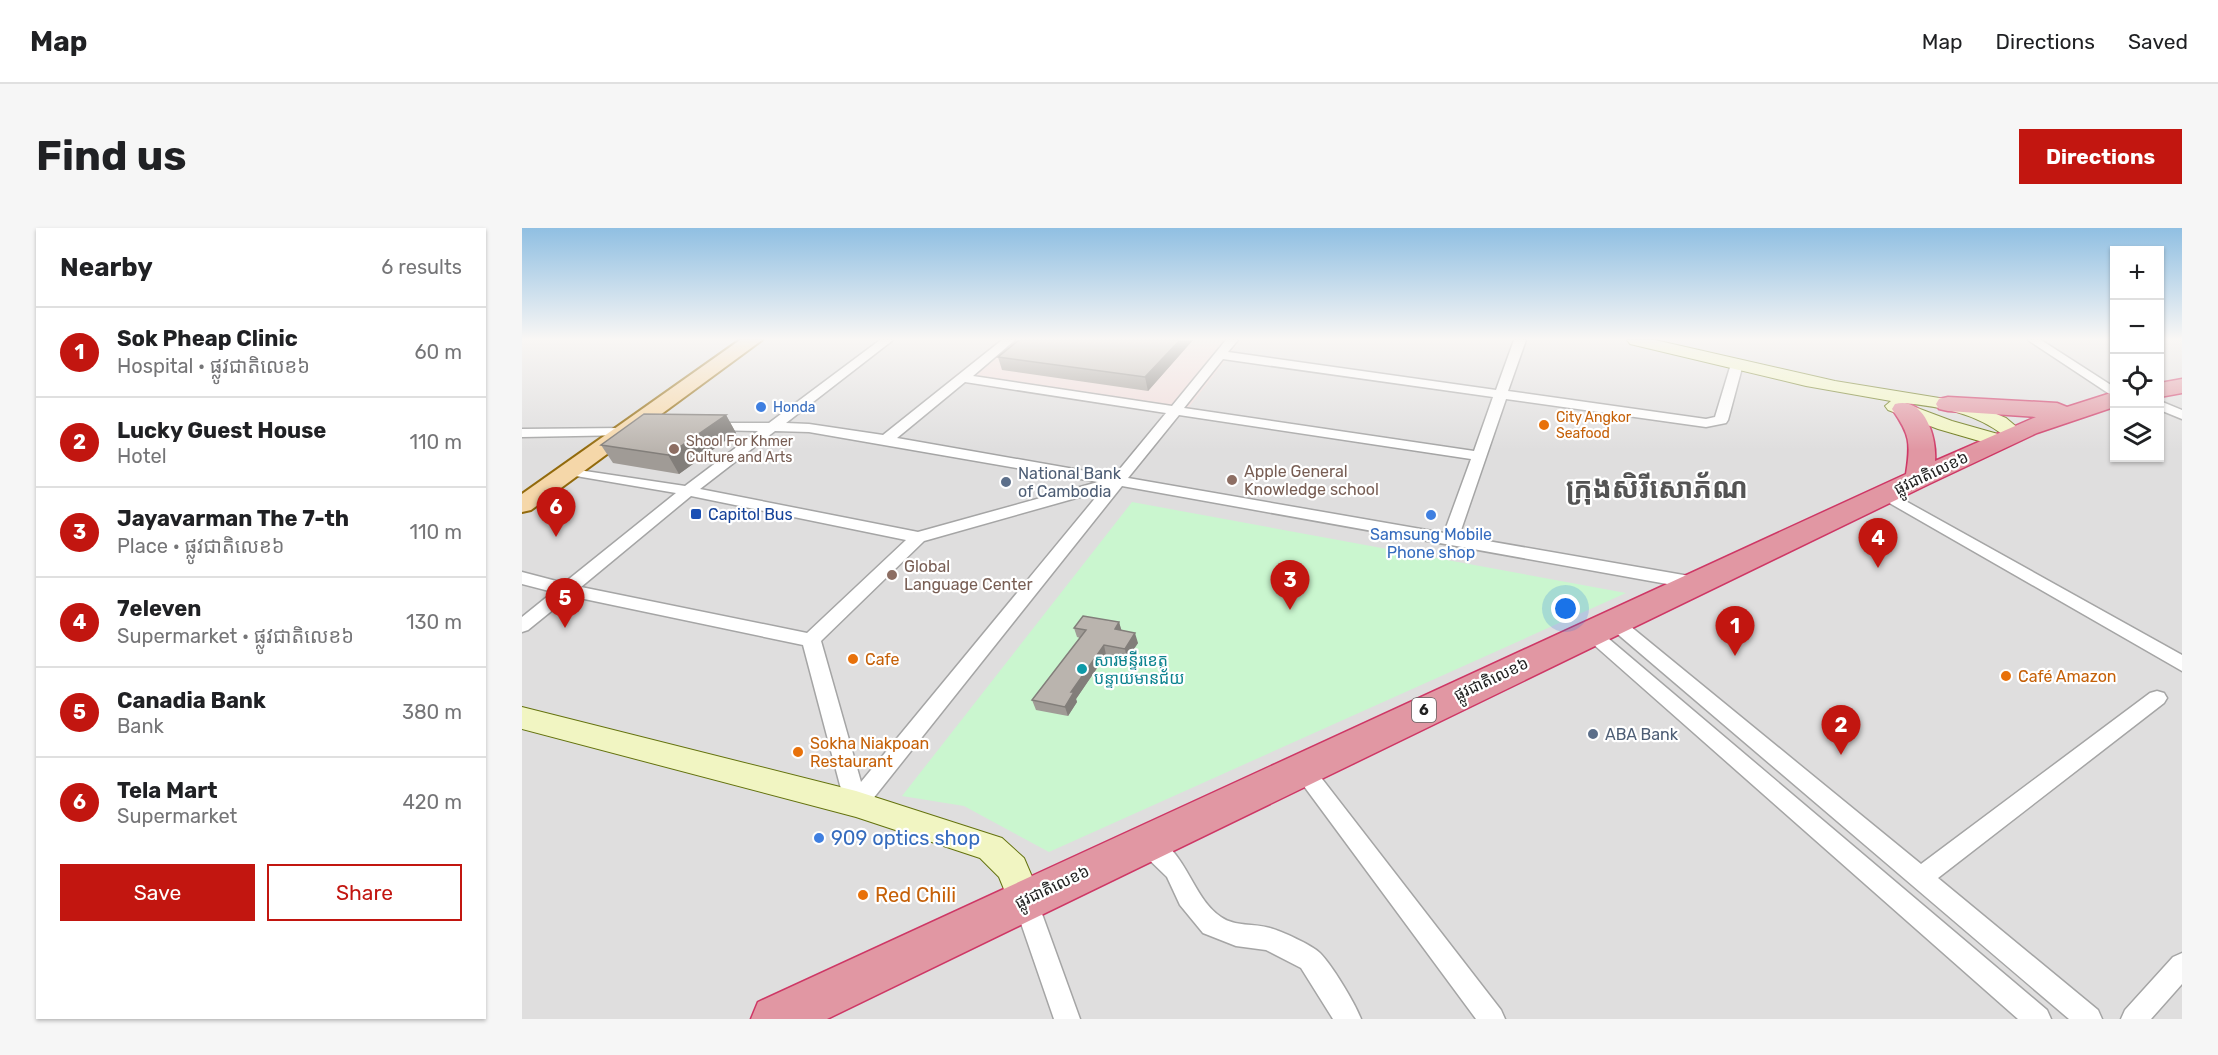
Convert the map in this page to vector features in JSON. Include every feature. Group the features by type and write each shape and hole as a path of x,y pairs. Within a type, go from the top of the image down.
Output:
{"highway":[{"path":"2164,389 2182,386"},
{"name":"ផ្លូវជាតិលេខ៦","path":"775,1019 1302,768 2007,437 2077,410 2110,400"},
{"path":"1904,409 1919,426 1924,438 1919,478"},
{"path":"1953,413 2001,409 2077,410"}],"main road":[{"path":"525,501 637,428 704,377"},
{"path":"1796,377 1953,413 2007,437"},
{"path":"1865,392 1904,409 1995,419 2007,437"},
{"path":"522,718 856,804 991,848 1012,868 1024,900"}],"street":[{"path":"522,626 624,541 837,377"},
{"path":"856,804 1202,377"},
{"path":"1383,377 1716,423 1721,420 1733,377"},
{"path":"1450,538 1507,377"},
{"path":"2090,377 2110,390"},
{"path":"886,440 961,378 1174,412 1479,456"},
{"path":"2164,407 2182,415"},
{"path":"689,426 808,428 886,440 1695,583"},
{"path":"522,433 637,428"},
{"path":"570,471 688,491 918,537 1117,481"},
{"path":"1884,494 2182,663"},
{"path":"811,640 918,537"},
{"path":"522,578 568,590 811,640"},
{"path":"1602,627 1919,879 2089,1019"},
{"path":"1602,627 2038,1019"},
{"path":"811,640 856,804"},
{"path":"1919,879 2157,698"},
{"path":"1302,768 1492,1019"},
{"path":"1146,842 1176,870 1188,897 1212,925 1236,935 1269,939 1310,960 1348,1019"},
{"path":"1024,900 1067,1019"},
{"path":"2134,1019 2182,965"}],"shaded area":[{"path":"522,377 2110,377 2110,462 2164,462 2164,377 2182,377 2182,1019 522,1019"},
{"path":"953,377 1212,377 1182,416 948,381"}],"green space":[{"path":"1132,502 1626,593 1049,852 964,806 902,796"}],"building":[{"path":"644,414 726,415 668,455 601,445"},
{"path":"1083,616 1119,622 1115,629 1135,633 1125,649 1104,645 1071,692 1074,692 1065,707 1032,700 1086,630 1074,628"}],"place":[{"name":"Honda","path":"761,407"},
{"name":"City Angkor Seafood","path":"1544,425"},
{"name":"Shool For Khmer Culture and Arts","path":"674,449"},
{"name":"Apple General Knowledge school","path":"1232,480"},
{"name":"National Bank of Cambodia","path":"1006,482"},
{"name":"Capitol Bus","path":"696,514"},
{"name":"Samsung Mobile Phone shop","path":"1431,515"},
{"name":"Tela Mart","path":"556,537"},
{"name":"7eleven","path":"1878,568"},
{"name":"Global Language Center","path":"892,575"},
{"name":"Jayavarman The 7-th","path":"1290,610"},
{"name":"Canadia Bank","path":"565,628"},
{"name":"Sok Pheap Clinic","path":"1735,656"},
{"name":"Cafe","path":"853,659"},
{"name":"សារមន្ទីរខេត្ត បន្ទាយមានជ័យ","path":"1082,669"},
{"name":"Café Amazon","path":"2006,676"},
{"name":"ABA Bank","path":"1593,734"},
{"name":"Sokha Niakpoan Restaurant","path":"798,752"},
{"name":"Lucky Guest House","path":"1841,755"},
{"name":"909 optics shop","path":"819,838"},
{"name":"Red Chili","path":"863,895"}],"district":[{"name":"ក្រុងសិរីសោភ័ណ","path":"1657,488"}]}
